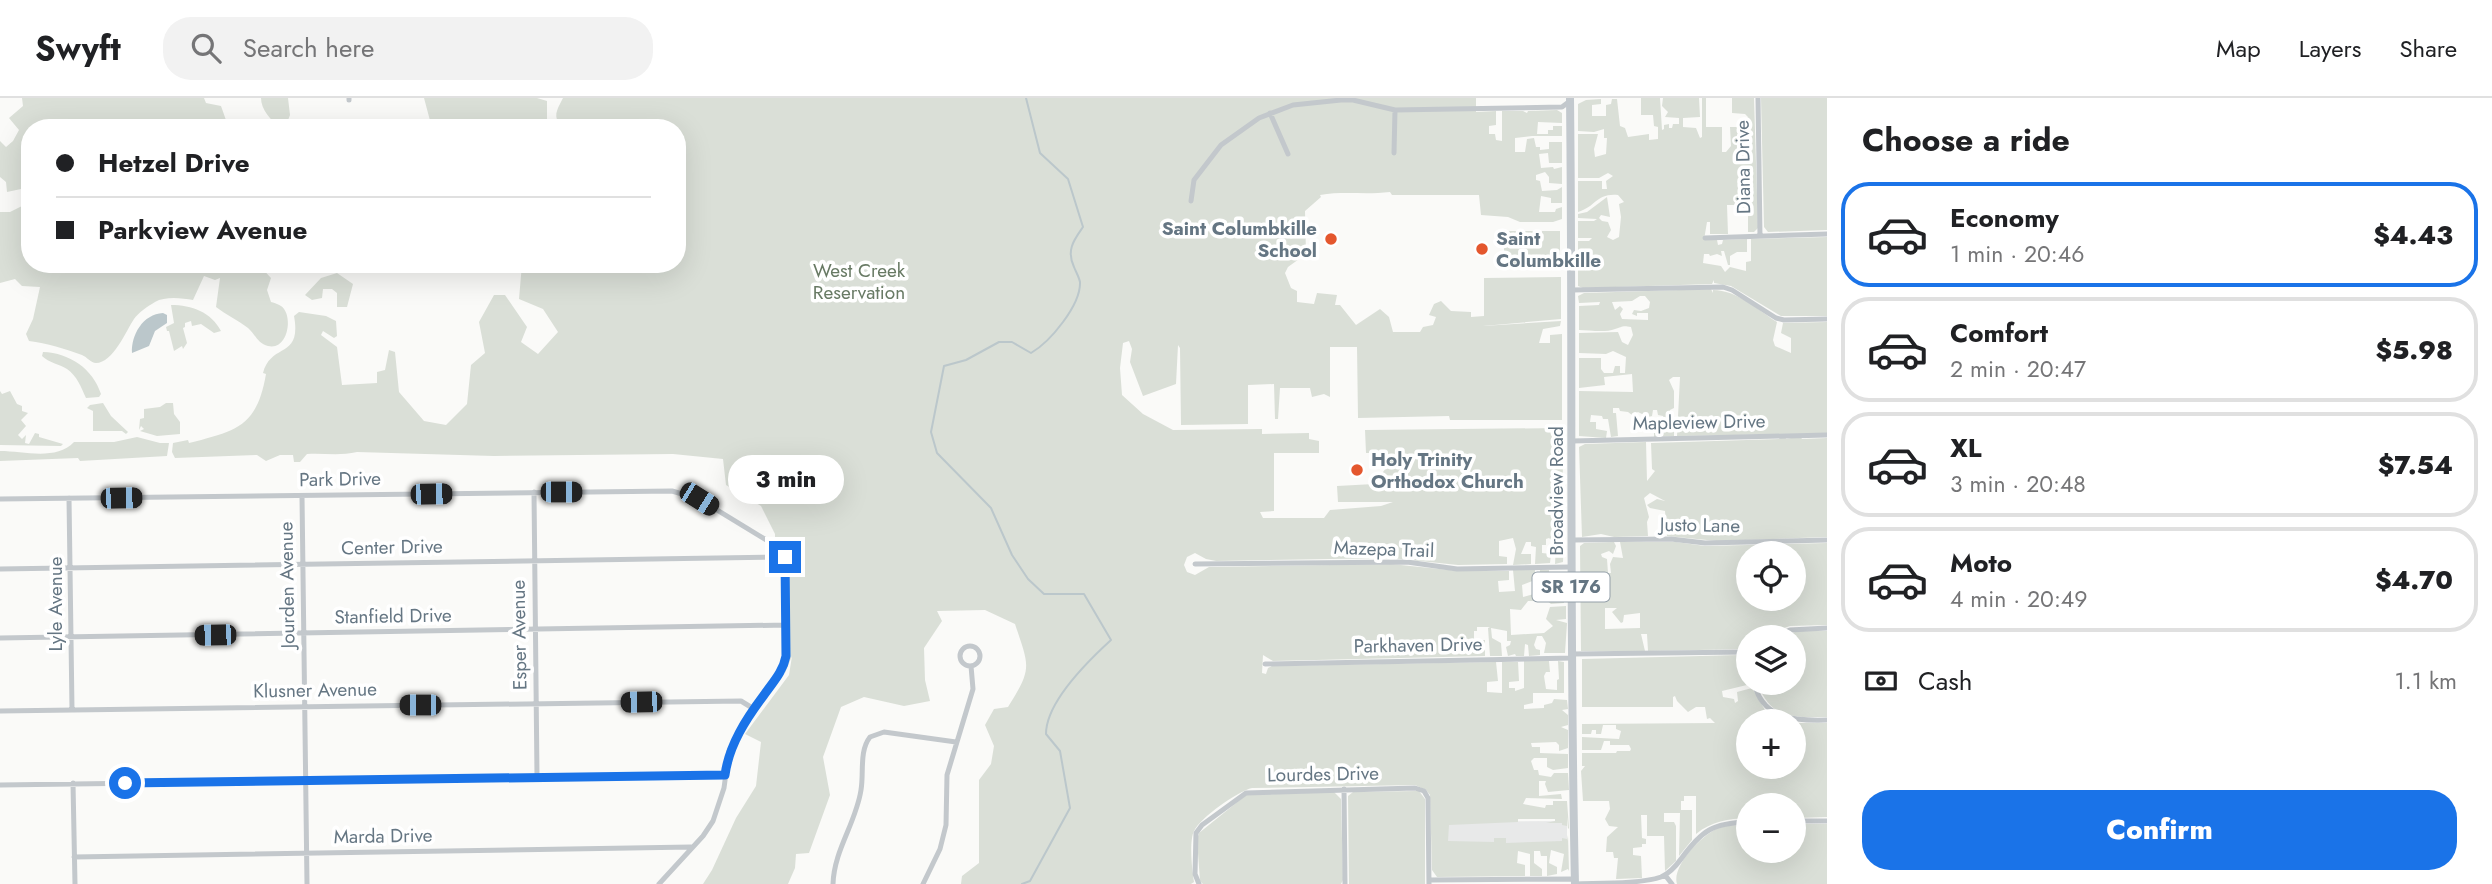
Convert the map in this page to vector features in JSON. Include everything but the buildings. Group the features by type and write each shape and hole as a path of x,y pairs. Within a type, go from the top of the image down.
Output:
{"main road":[{"name":"Broadview Road","path":"1570,100 1575,882"}],"street":[{"name":"Diana Drive","path":"1758,98 1760,236"},
{"path":"1191,201 1194,180 1219,148 1245,126 1293,105 1353,100 1395,110 1562,107 1570,100"},
{"path":"1394,153 1395,110"},
{"path":"1270,113 1288,153"},
{"path":"1705,238 1827,234"},
{"path":"1572,290 1723,287 1776,318 1827,319"},
{"name":"Mapleview Drive","path":"1572,441 1827,435"},
{"name":"Park Drive","path":"0,499 672,491 689,494 781,549 785,557"},
{"name":"Esper Avenue","path":"534,492 537,777"},
{"name":"Jourden Avenue","path":"302,496 307,884"},
{"name":"Lyle Avenue","path":"69,498 72,709"},
{"name":"Justo Lane","path":"1572,540 1671,539 1705,543 1827,540"},
{"path":"659,884 703,836 713,821 724,788 729,751 784,667 785,557"},
{"name":"Center Drive","path":"0,569 785,557"},
{"name":"Mazepa Trail","path":"1195,565 1407,562 1457,569 1571,567"},
{"name":"Stanfield Drive","path":"0,638 786,625"},
{"path":"1806,629 1827,628"},
{"name":"Parkhaven Drive","path":"1265,664 1736,652"},
{"path":"923,884 940,849 946,825 947,775 973,690 971,666"},
{"path":"1760,695 1763,703 1782,717 1796,721 1827,720"},
{"name":"Klusner Avenue","path":"0,711 741,701 754,709"},
{"path":"833,884 841,845 857,809 862,785 864,749 870,737 884,732 956,742"},
{"path":"0,785 725,775"},
{"path":"73,783 75,884"},
{"name":"Lourdes Drive","path":"1199,884 1195,873 1196,833 1202,825 1241,795 1253,791 1415,788 1425,792 1428,801 1429,882"},
{"path":"1344,789 1345,884"},
{"path":"1806,821 1827,821"},
{"path":"1429,882 1645,881 1665,875 1706,831 1724,823 1736,822"},
{"name":"Marda Drive","path":"74,857 691,847"},
{"path":"1665,875 1672,884"}],"shaded area":[{"path":"163,313 167,315 167,323 155,331 149,346 132,353 136,333 144,321"},
{"path":"1567,821 1567,843 1436,843 1436,822"}],"green space":[{"path":"22,98 204,98 206,103 221,106 226,119 21,119 21,189 7,192 6,182 0,177 0,141 6,147 13,141 19,130 9,118 23,106"},
{"path":"261,98 288,98 288,119 271,119"},
{"path":"424,98 537,98 547,101 547,119 430,119"},
{"name":"West Creek Reservation","path":"563,98 1476,98 1476,112 1496,111 1496,125 1489,126 1489,134 1495,134 1496,140 1502,141 1502,111 1527,113 1557,110 1562,113 1562,123 1538,122 1537,134 1548,134 1548,130 1553,130 1553,126 1562,126 1562,136 1515,138 1515,152 1525,152 1527,139 1534,138 1536,147 1540,147 1540,150 1549,149 1549,142 1562,142 1562,163 1549,163 1548,153 1539,154 1541,168 1562,167 1562,184 1549,183 1545,172 1536,175 1536,180 1540,181 1542,191 1562,187 1562,203 1551,203 1551,198 1541,196 1539,212 1555,212 1562,207 1562,219 1553,222 1520,222 1508,217 1481,215 1479,195 1392,195 1390,192 1320,195 1305,211 1306,254 1288,267 1285,273 1291,288 1297,291 1297,302 1314,304 1317,293 1337,295 1335,305 1340,305 1356,325 1380,309 1389,317 1393,332 1420,332 1423,327 1433,325 1436,317 1429,315 1434,304 1441,301 1451,311 1471,312 1471,317 1484,316 1484,278 1561,277 1561,319 1483,326 1561,321 1560,326 1543,329 1539,343 1550,343 1550,335 1562,334 1562,420 1450,420 1449,416 1358,418 1357,347 1330,347 1330,397 1324,394 1312,397 1310,388 1280,388 1278,419 1275,419 1274,384 1248,385 1248,424 1181,425 1178,345 1176,384 1143,396 1130,362 1132,349 1129,341 1123,343 1120,368 1122,395 1143,414 1173,430 1262,429 1262,434 1309,433 1309,439 1319,441 1319,453 1274,453 1274,511 1260,512 1263,518 1324,518 1330,510 1381,506 1393,502 1338,502 1337,486 1374,484 1386,468 1376,453 1366,453 1365,430 1562,428 1564,530 1559,531 1564,533 1563,562 1555,564 1556,545 1562,544 1562,541 1556,544 1549,538 1546,539 1546,545 1542,545 1542,553 1551,554 1550,563 1535,564 1536,547 1531,546 1531,542 1526,542 1521,554 1531,554 1531,564 1513,565 1516,549 1513,538 1499,541 1499,556 1507,557 1507,564 1458,565 1391,558 1216,561 1195,553 1187,557 1184,565 1187,572 1195,575 1209,567 1391,564 1459,571 1509,571 1509,580 1498,581 1499,592 1515,591 1513,570 1535,570 1535,580 1522,585 1523,597 1534,594 1534,587 1540,586 1540,570 1549,570 1549,584 1543,584 1544,596 1555,593 1554,573 1562,573 1564,603 1551,604 1545,599 1528,601 1521,610 1510,609 1511,635 1544,633 1553,626 1546,619 1550,607 1566,606 1566,619 1556,620 1567,623 1565,653 1544,653 1546,643 1542,636 1537,636 1534,645 1540,650 1540,655 1529,656 1528,645 1525,644 1524,656 1508,656 1506,647 1511,641 1507,641 1507,631 1491,628 1492,638 1501,643 1502,656 1490,656 1490,627 1477,627 1474,640 1485,640 1485,656 1273,661 1263,655 1262,673 1266,674 1272,666 1496,662 1498,681 1487,682 1487,692 1502,693 1502,662 1518,662 1519,681 1509,682 1509,688 1515,688 1515,691 1524,688 1524,661 1549,661 1550,672 1546,672 1544,676 1546,689 1557,690 1558,661 1564,662 1564,693 1533,693 1533,703 1524,705 1524,709 1544,708 1544,705 1552,703 1554,699 1567,700 1568,709 1562,710 1568,715 1568,725 1561,727 1568,730 1568,748 1559,751 1556,742 1531,743 1532,747 1540,747 1540,753 1568,754 1568,768 1553,770 1547,767 1547,758 1534,758 1531,761 1539,775 1551,777 1554,773 1568,773 1569,790 1548,792 1546,781 1539,781 1539,796 1561,794 1562,799 1526,798 1523,804 1545,808 1546,805 1553,805 1553,801 1567,801 1569,828 1567,817 1567,826 1562,823 1546,823 1555,819 1449,825 1448,841 1494,842 1494,838 1506,838 1506,843 1562,841 1562,838 1567,841 1568,835 1569,871 1568,869 1561,872 1564,854 1551,850 1549,863 1557,867 1557,874 1547,876 1547,856 1541,856 1540,851 1534,851 1534,863 1542,869 1542,876 1530,876 1530,854 1518,851 1517,863 1525,865 1525,876 1437,877 1432,870 1430,795 1415,785 1252,788 1220,806 1194,831 1191,849 1194,882 1191,884 961,884 962,876 979,863 979,780 991,764 994,746 985,725 994,709 1008,707 1022,683 1026,667 1015,624 985,610 937,611 942,621 924,648 925,680 930,701 904,706 864,697 841,707 823,757 830,795 809,853 796,854 795,868 788,884 703,884 736,818 756,786 761,742 745,734 789,675 792,656 785,673 784,545 775,540 775,534 761,506 726,485 723,459 673,454 494,456 357,452 307,454 300,462 294,462 293,455 280,455 266,461 257,455 175,458 172,452 173,443 188,440 189,443 220,435 242,424 250,416 262,392 266,374 263,373 267,363 294,339 294,316 299,312 326,316 336,321 337,336 334,338 323,331 321,335 337,347 342,385 377,383 377,372 385,370 389,350 395,352 399,392 424,421 446,425 467,404 471,365 485,353 479,322 494,295 505,295 527,327 521,342 538,354 558,332 543,309 519,299 521,273 686,273 686,119 557,119 557,110"},
{"path":"1641,98 1660,98 1662,130 1664,125 1669,124 1669,128 1672,128 1673,124 1679,124 1679,118 1665,117 1668,112 1662,106 1663,98 1699,98 1700,117 1683,118 1683,127 1696,128 1700,138 1702,98 1706,98 1706,127 1722,127 1722,152 1726,152 1731,146 1730,127 1743,127 1748,117 1745,114 1732,113 1732,98 1754,98 1758,228 1754,232 1748,232 1748,214 1735,212 1735,205 1727,205 1728,234 1710,234 1710,222 1707,222 1704,240 1717,240 1718,245 1722,244 1723,240 1747,239 1747,252 1737,252 1730,256 1730,265 1724,251 1721,251 1722,256 1704,254 1703,263 1721,266 1725,272 1730,267 1746,271 1746,262 1751,261 1751,239 1827,237 1827,316 1781,316 1731,286 1714,283 1714,280 1712,284 1578,286 1578,241 1589,241 1592,238 1578,238 1578,221 1597,219 1578,218 1578,214 1587,212 1607,197 1610,217 1601,215 1599,218 1608,222 1611,230 1607,237 1613,240 1619,237 1619,204 1624,202 1618,195 1605,196 1578,212 1578,181 1602,181 1602,189 1607,189 1606,181 1613,176 1608,173 1599,178 1578,178 1578,134 1598,134 1595,157 1606,154 1607,138 1604,138 1604,129 1594,132 1578,131 1578,104 1586,100 1601,99 1601,104 1592,105 1592,116 1606,116 1606,105 1611,104 1612,99 1617,99 1620,126 1625,128 1628,137 1649,134 1649,140 1658,139 1658,127 1654,126 1653,115 1641,115"},
{"path":"1761,98 1827,98 1827,230 1768,232 1764,227"},
{"path":"21,206 21,273 266,273 271,278 267,290 271,302 281,306 287,317 284,338 275,346 262,343 248,328 216,307 220,278 215,280 204,276 193,300 164,299 141,312 113,352 102,362 94,363 82,355 29,341 26,334 33,319 40,287 22,286 15,279 0,283 0,212 10,212"},
{"path":"1504,231 1560,231 1560,268 1504,268"},
{"path":"337,273 353,284 347,307 337,307 337,293 332,289 323,289 322,298 312,300 305,295 321,278"},
{"path":"1711,289 1713,293 1713,290 1730,293 1777,322 1773,340 1775,346 1791,353 1791,338 1781,333 1783,323 1827,322 1827,433 1799,434 1802,439 1827,438 1827,537 1717,541 1667,536 1665,511 1647,505 1657,499 1665,501 1650,493 1644,498 1649,517 1648,536 1614,537 1601,534 1582,537 1579,447 1585,444 1646,442 1647,481 1655,471 1652,469 1651,443 1779,439 1785,435 1786,439 1791,438 1790,434 1677,436 1680,377 1669,380 1674,391 1674,408 1670,410 1670,414 1666,414 1666,420 1674,427 1674,436 1654,437 1654,426 1663,422 1663,416 1658,415 1657,410 1653,410 1652,416 1648,417 1638,412 1632,415 1613,408 1618,436 1611,437 1608,419 1591,415 1590,422 1596,422 1596,429 1607,431 1606,438 1579,436 1579,391 1633,392 1632,374 1604,377 1605,385 1579,388 1579,358 1601,358 1601,369 1604,373 1613,373 1615,366 1620,366 1620,373 1625,373 1626,357 1613,351 1606,354 1579,353 1579,333 1618,332 1622,342 1628,345 1633,335 1631,327 1626,326 1607,331 1579,330 1579,306 1599,305 1600,302 1579,303 1578,296 1584,293","holes":["1645,296 1650,302 1649,308 1634,310 1632,314 1637,316 1637,313 1648,313 1648,320 1622,319 1620,314 1623,309 1620,306 1615,310 1612,302 1632,301"]},
{"path":"171,305 186,306 206,314 221,331 214,333 201,324 192,326 191,321 185,323 183,328 187,343 183,349 182,346 174,351 166,327 174,323"},
{"path":"43,352 62,355 79,364 97,385 101,394 99,397 86,398 73,375 42,356"},
{"path":"0,391 2,394 10,391 17,404 22,406 22,411 28,413 21,420 26,426 18,435 22,439 26,435 25,443 29,444 35,433 39,434 39,437 63,444 0,445"},
{"path":"103,403 111,416 128,432 126,434 122,431 93,431 93,411 87,408"},
{"path":"173,403 174,414 180,422 180,434 157,436 140,431 144,429 141,426 139,430 144,409 160,407"},
{"path":"137,437 169,443 167,456 80,461 78,458 0,461 0,451 49,453 67,448 74,442 114,442"},
{"path":"1614,542 1616,546 1613,554 1609,551 1601,554 1607,559 1608,573 1611,573 1610,564 1613,557 1623,558 1620,542 1736,545 1736,611 1806,611 1806,544 1827,543 1827,625 1736,625 1736,649 1648,651 1647,634 1641,634 1645,651 1581,651 1580,546 1584,543","holes":["1605,608 1617,608 1612,612 1621,623 1624,615 1640,613 1640,628 1605,629"]},
{"path":"1806,631 1827,631 1827,717 1806,717 1806,709 1776,709 1763,696 1806,695"},
{"path":"1736,655 1736,688 1722,691 1723,697 1734,699 1735,703 1738,701 1737,695 1756,695 1764,709 1736,709 1736,779 1806,779 1806,723 1827,723 1827,817 1806,818 1806,793 1736,793 1736,819 1708,826 1696,834 1696,796 1684,796 1681,810 1692,810 1692,840 1679,856 1680,813 1664,813 1664,822 1674,822 1676,826 1676,861 1665,871 1664,836 1647,836 1647,815 1641,815 1642,838 1646,839 1646,844 1633,848 1633,855 1641,856 1642,878 1616,879 1618,858 1614,858 1613,852 1606,852 1607,837 1618,827 1609,826 1605,819 1610,809 1609,801 1583,801 1581,771 1585,766 1582,766 1582,753 1616,753 1631,749 1629,745 1610,745 1610,741 1604,741 1601,750 1582,750 1582,737 1619,739 1621,731 1616,729 1616,725 1603,725 1601,734 1592,730 1591,734 1582,734 1582,724 1715,723 1710,718 1707,719 1705,707 1696,707 1688,712 1675,696 1673,707 1582,707 1582,659"},
{"path":"1419,791 1425,799 1425,884 1349,884 1348,796 1353,792"},
{"path":"1334,792 1341,799 1341,884 1203,884 1200,881 1197,840 1199,833 1246,795"},
{"path":"1806,824 1827,824 1827,884 1677,884 1679,868 1690,851 1706,835 1724,826 1736,826 1736,863 1806,863"}],"waterway":[{"path":"1022,884 1030,881 1070,808 1060,751 1046,734 1048,722 1070,683 1111,640 1084,594 1044,594 1028,579 1012,555 991,508 937,453 931,432 944,366 966,360 999,342 1012,342 1031,353 1047,341 1063,322 1079,291 1080,282 1071,250 1083,227 1068,179 1040,153 1026,98"}],"place":[{"name":"Saint Columbkille School","path":"1331,239"},
{"name":"Saint Columbkille","path":"1482,249"},
{"name":"Holy Trinity Orthodox Church","path":"1357,470"}],"route":[{"path":"125,783 725,775 729,751 784,667 785,557"}]}
